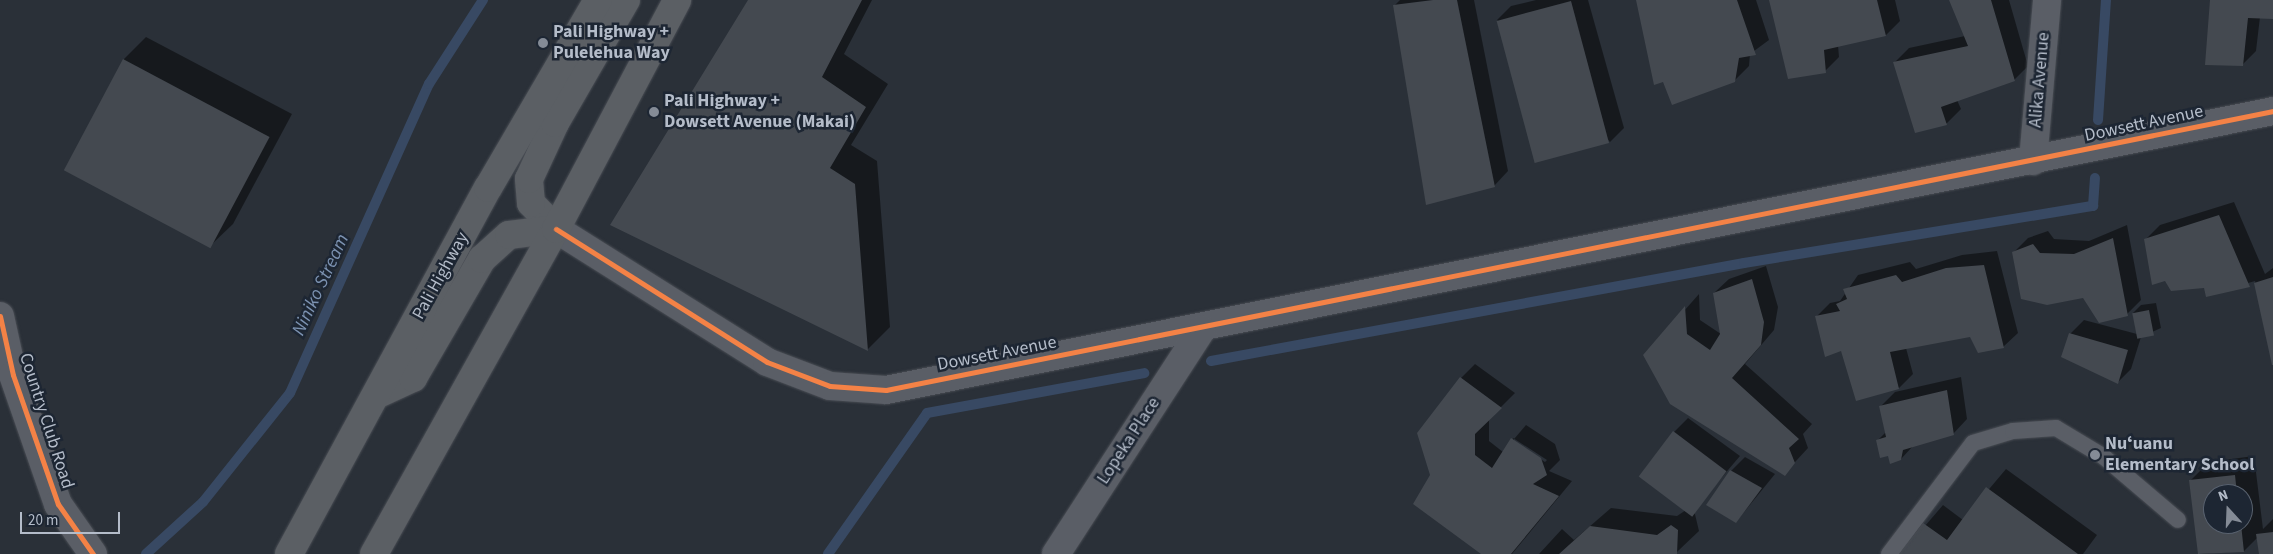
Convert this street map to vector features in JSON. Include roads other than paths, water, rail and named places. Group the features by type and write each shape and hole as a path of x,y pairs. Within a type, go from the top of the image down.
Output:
{"highway":[{"name":"Pali Highway","path":"289,554 598,0"},
{"path":"556,229 531,203 529,180 555,123 626,0"},
{"path":"374,554 556,229 677,0"},
{"path":"376,395 412,378 482,259 509,235 556,229"}],"street":[{"name":"Alika Avenue","path":"2032,161 2047,0"},
{"name":"Dowsett Avenue","path":"556,229 767,362 830,386 886,390 1202,329 2273,112"},
{"name":"Country Club Road","path":"0,316 7,376 58,504 93,554"},
{"name":"Lopeka Place","path":"1056,554 1202,329"}],"lane":[{"path":"1889,554 1973,443 2013,431 2056,428 2104,457 2178,520"}],"waterway":[{"name":"Niniko Stream","path":"146,554 203,502 290,393 429,84 483,0"},
{"path":"2098,120 2106,0"},
{"path":"1211,361 1744,263 2093,206 2095,178"},
{"path":"828,554 927,413 1144,373"}],"place":[{"name":"Pali Highway + Pulelehua Way","path":"543,43"},
{"name":"Pali Highway + Dowsett Avenue (Makai)","path":"654,112"},
{"name":"Nuʻuanu Elementary School","path":"2095,455"}]}
